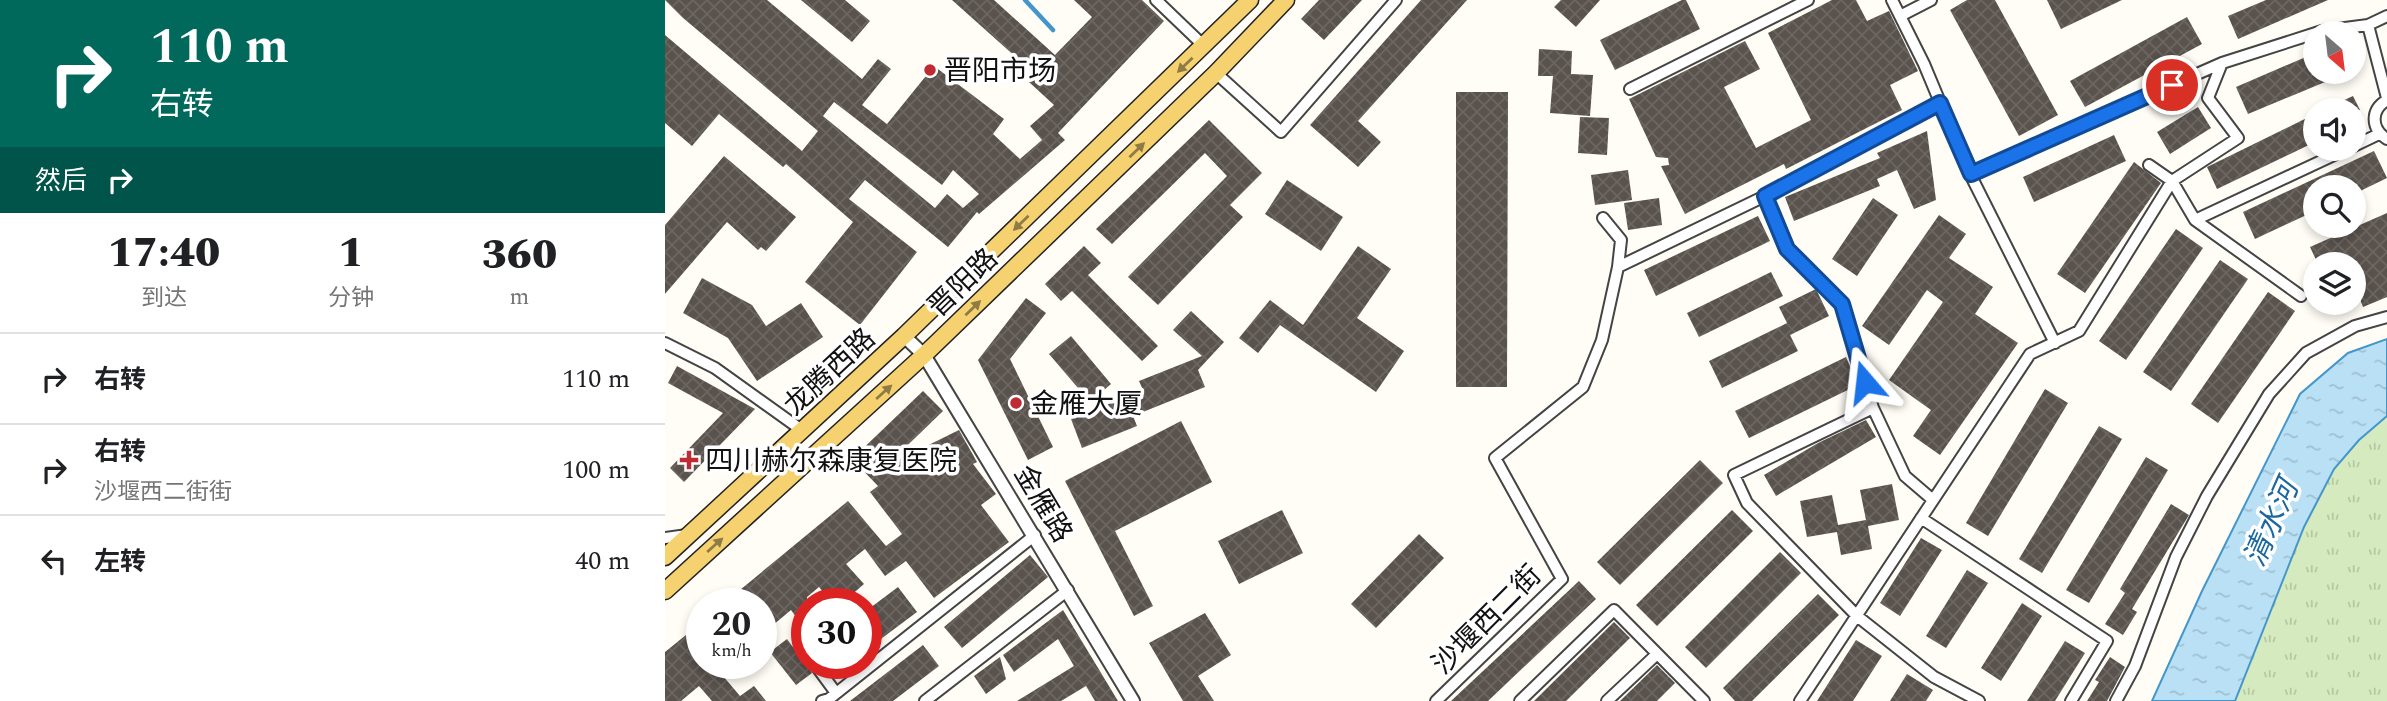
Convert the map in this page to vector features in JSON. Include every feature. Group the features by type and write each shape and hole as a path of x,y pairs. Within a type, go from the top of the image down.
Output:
{"main road":[{"name":"晋阳路","path":"904,336 1251,0"},
{"name":"晋阳路","path":"665,591 924,355 1216,73 1286,0"},
{"name":"龙腾西路","path":"665,557 904,336"}],"street":[{"path":"1156,0 1205,46"},
{"path":"1216,73 1281,132 1396,0"},
{"path":"1630,89 1808,0"},
{"path":"1892,0 1971,174 2055,343"},
{"path":"1900,16 1931,0"},
{"path":"1971,174 2222,63 2322,31 2368,25 2387,16"},
{"path":"2366,142 2383,136 2374,121 2375,114 2387,99 2368,25"},
{"path":"1800,701 2030,354 2079,331 2172,181 2238,138 2209,98 2222,63"},
{"path":"1618,267 1765,196 1940,103"},
{"path":"2195,220 2321,161"},
{"path":"2149,165 2172,181 2195,220 2301,296"},
{"path":"1765,196 1787,249 1842,304 1873,408 1905,476 1933,500"},
{"name":"沙堰西二街","path":"1436,701 1562,579 1495,458 1583,387 1602,340 1618,267 1621,240 1603,218"},
{"path":"2116,701 2135,666 2176,557 2207,496 2269,394 2306,353 2355,326 2387,317"},
{"name":"金雁路","path":"904,336 924,355 1133,701"},
{"path":"665,343 715,369 803,431"},
{"path":"1873,408 1734,475 1747,503 1857,616 1934,677 1979,701"},
{"path":"1921,518 2107,641 2071,701"},
{"path":"665,538 689,535"},
{"path":"823,701 1035,535"},
{"path":"925,701 1068,590"},
{"path":"1520,701 1614,610 1704,701"},
{"path":"1607,701 1657,654"},
{"path":"826,679 836,693"}],"green space":[{"path":"2387,416 2387,701 2235,701 2304,527 2334,469 2359,440"}],"water":[{"name":"清水河","path":"2387,339 2387,416 2359,440 2334,469 2304,527 2235,701 2152,701 2202,591 2300,394 2348,353"}],"building":[{"path":"665,0 767,0 862,79 878,59 891,69 862,105 887,124 934,66 1004,119 993,134 1020,159 1042,140 1030,126 1054,105 1029,82 1036,75 952,0 994,0 1055,55 1092,17 1074,0 1142,0 1164,21 1058,133 1065,140 979,214 977,212 948,247 865,180 849,199 917,252 860,325 805,282 853,222 786,164 783,167 719,114 692,146 665,123 665,35 802,151 818,131","holes":["834,102 942,185 953,170 979,194 963,208 947,194 935,208 823,116"]},
{"path":"801,0 845,0 870,21 852,42"},
{"path":"1319,0 1362,0 1324,40 1301,19"},
{"path":"1421,0 1467,0 1358,121 1381,142 1358,167 1310,125"},
{"path":"1561,0 1600,0 1576,27 1554,7"},
{"path":"1686,0 1700,29 1615,70 1600,40"},
{"path":"1832,0 1856,0 1867,21 1889,11 1918,71 1890,85 1902,110 1786,169 1784,164 1685,214 1661,166 1669,165 1668,158 1656,157 1629,99 1745,41 1760,69 1724,87 1756,148 1811,120 1768,33"},
{"path":"1967,0 1995,0 2058,115 2019,136 1950,10"},
{"path":"2047,0 2122,0 2061,29"},
{"path":"2266,0 2328,0 2238,39 2228,16"},
{"path":"2187,17 2202,44 2085,107 2070,81"},
{"path":"1539,49 1572,51 1571,74 1593,75 1590,116 1550,113 1553,76 1538,76"},
{"path":"2303,58 2303,84 2320,84 2248,114 2236,87"},
{"path":"1456,92 1508,92 1507,387 1456,387"},
{"path":"2198,107 2211,128 2170,154 2157,132"},
{"path":"1580,117 1609,118 1607,155 1578,153"},
{"path":"1209,120 1262,173 1230,205 1243,217 1158,305 1128,277 1227,176 1205,153 1112,244 1096,229"},
{"path":"2303,120 2303,148 2217,189 2207,167"},
{"path":"1927,131 1936,200 1914,209 1897,170 1877,179 1880,186 1794,221 1785,197 1880,158 1877,153"},
{"path":"2114,135 2126,161 2034,202 2023,177"},
{"path":"2374,151 2387,178 2366,188 2366,175 2322,175 2353,161 2366,161 2366,155"},
{"path":"724,156 796,217 766,251 761,247 758,250 727,222 665,294 665,225"},
{"path":"2134,162 2161,183 2085,293 2057,274"},
{"path":"1628,170 1632,200 1595,205 1591,175"},
{"path":"1287,180 1343,217 1321,251 1265,214"},
{"path":"2303,184 2303,217 2255,239 2243,212"},
{"path":"1659,198 1662,225 1628,230 1624,203"},
{"path":"1873,198 1898,215 1857,276 1832,259"},
{"path":"2387,213 2387,297 2366,306 2366,252 2312,252 2310,247 2330,238 2366,238 2366,222"},
{"path":"1939,215 1966,234 1949,258 1993,287 1975,314 2018,343 1940,455 1913,436 1931,410 1889,380 1943,302 1927,290 1889,345 1862,326"},
{"path":"1758,216 1770,241 1656,296 1644,270"},
{"path":"2176,229 2203,248 2126,360 2099,341"},
{"path":"1084,246 1101,263 1088,275 1158,346 1142,361 1072,291 1061,301 1045,284"},
{"path":"1358,246 1391,269 1357,318 1404,351 1376,392 1280,325 1258,353 1239,338 1270,300 1303,325"},
{"path":"2220,260 2248,279 2171,391 2143,372"},
{"path":"1771,272 1783,296 1699,337 1687,313"},
{"path":"702,278 752,305 766,326 801,303 823,337 757,381 728,338 683,313"},
{"path":"1816,289 1829,316 1790,335 1798,351 1722,388 1709,361 1787,323 1779,307"},
{"path":"2268,292 2295,311 2218,423 2191,404"},
{"name":"金雁大厦","path":"1026,298 1046,313 1010,359 1053,447 1028,460 978,360"},
{"path":"1191,311 1224,342 1198,370 1205,387 1133,416 1137,426 1082,448 1071,419 1143,390 1139,381 1202,356 1173,330"},
{"path":"1071,336 1111,384 1090,402 1049,354"},
{"path":"1846,357 1858,385 1749,438 1735,411"},
{"path":"677,366 755,409 684,482 670,468 723,413 668,383"},
{"path":"2045,389 2068,403 1988,536 1966,523"},
{"path":"923,391 943,411 886,466 959,430 977,462 973,464 996,494 981,505 1009,542 934,598 906,561 885,576 865,549 846,564 864,584 859,588 791,588 791,610 777,622 777,588 742,588 848,501 886,546 902,534 870,492 878,486 852,459"},
{"path":"1866,420 1876,437 1776,496 1764,475 1818,443"},
{"path":"1181,421 1212,482 1115,531 1153,606 1134,616 1065,481"},
{"path":"2099,426 2122,439 2042,573 2019,559"},
{"path":"2146,457 2168,470 2089,603 2066,590"},
{"path":"1700,460 1723,483 1620,585 1597,562"},
{"path":"1892,484 1899,520 1868,526 1872,549 1841,555 1837,532 1807,537 1800,501 1832,495 1838,525 1866,520 1860,490"},
{"path":"2171,504 2189,515 2132,609 2137,612 2123,635 2105,624 2125,593 2120,589"},
{"path":"1282,510 1303,553 1239,584 1218,541"},
{"path":"1732,510 1753,531 1657,626 1636,605"},
{"path":"1419,534 1444,558 1376,628 1351,604"},
{"path":"1921,538 1942,550 1900,616 1880,603"},
{"path":"1780,552 1801,573 1706,668 1685,647"},
{"path":"1030,555 1048,577 962,648 944,627"},
{"path":"1967,570 1988,583 1946,648 1926,636"},
{"path":"1579,581 1596,599 1488,701 1451,701"},
{"path":"898,587 917,612 882,638 882,599"},
{"path":"1818,594 1839,615 1752,701 1735,701 1723,688"},
{"path":"2022,603 2042,616 2001,681 1981,668"},
{"path":"1063,610 1118,701 1095,701 1086,686 1061,701 1017,701 1074,666 1058,639 1014,672 1003,655"},
{"path":"1205,613 1231,655 1198,676 1214,701 1183,701 1149,643"},
{"path":"1614,622 1630,638 1566,701 1534,701"},
{"path":"686,635 686,679 726,679 740,696 754,686 766,701 712,701 699,686 681,701 665,701 665,652"},
{"path":"787,639 791,644 791,679 777,661 777,647"},
{"path":"1856,640 1882,656 1853,701 1817,701"},
{"path":"2065,641 2085,653 2055,701 2027,701"},
{"path":"923,645 939,666 893,701 850,701"},
{"path":"1000,657 1006,679 986,694 974,676"},
{"path":"2110,657 2125,667 2107,701 2087,701 2099,682 2095,680"},
{"path":"1657,665 1675,683 1657,701 1620,701"},
{"path":"1907,674 1933,690 1926,701 1890,701"},
{"path":"791,679 804,679 796,685"}],"waterway":[{"path":"1025,0 1053,30"}],"place":[{"name":"晋阳市场","path":"930,70"},
{"name":"金雁大厦","path":"1016,403"},
{"name":"四川赫尔森康复医院","path":"689,460"}],"route":[{"path":"1865,382 1842,304 1787,249 1765,196 1940,103 1971,174 2172,85"}]}
